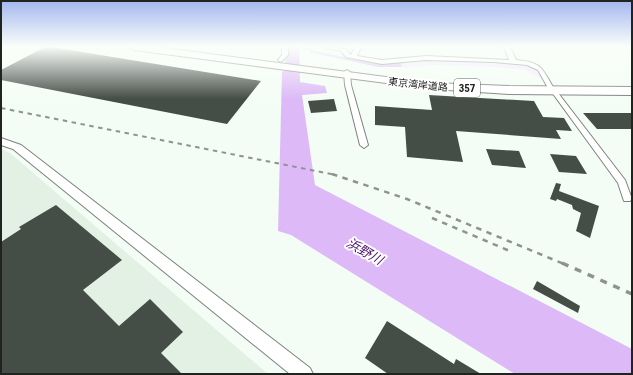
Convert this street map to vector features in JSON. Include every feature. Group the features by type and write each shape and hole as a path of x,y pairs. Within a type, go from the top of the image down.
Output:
{"highway":[{"name":"東京湾岸道路","path":"289,64 303,68 444,87 487,89 632,90"},
{"name":"東京湾岸道路","path":"551,89 632,87"}],"street":[{"path":"531,64 537,67 543,73 551,89 622,182 627,199"},
{"path":"347,73 348,85 364,145"},
{"path":"1,141 17,147 304,374"}],"shaded area":[{"path":"401,64 528,64 539,70 543,79 525,70 497,67 434,65 402,67"},
{"path":"1,149 10,153 268,374 1,374"}],"water":[{"name":"浜野川","path":"285,64 300,64 300,82 325,86 327,93 302,95 315,185 632,349 632,374 515,374 291,235 278,231 282,72 285,70"},
{"path":"366,64 401,64 402,67 378,67"}],"building":[{"path":"12,64 159,64 261,81 227,124 1,80 1,70"},
{"path":"429,95 534,101 543,117 564,118 572,131 556,130 561,139 456,131 463,162 407,157 405,127 375,125 375,106 432,110"},
{"path":"334,99 337,111 311,113 308,101"},
{"path":"583,113 632,113 632,129 597,129"},
{"path":"486,149 519,151 526,168 492,165"},
{"path":"550,154 576,156 587,174 559,172"},
{"path":"556,183 561,184 559,191 599,206 590,238 576,231 581,213 573,209 572,205 557,199 556,201 550,199"},
{"path":"56,205 122,260 83,290 119,326 150,299 183,332 161,353 182,374 1,374 1,242 21,229 19,227"},
{"path":"537,281 580,306 578,313 533,289"},
{"path":"387,321 454,364 456,359 481,374 388,374 365,358"}],"railway":[{"path":"1,108 334,174"},
{"path":"334,174 407,199 564,264"},
{"path":"432,218 512,252"},
{"path":"562,263 632,294"}]}
